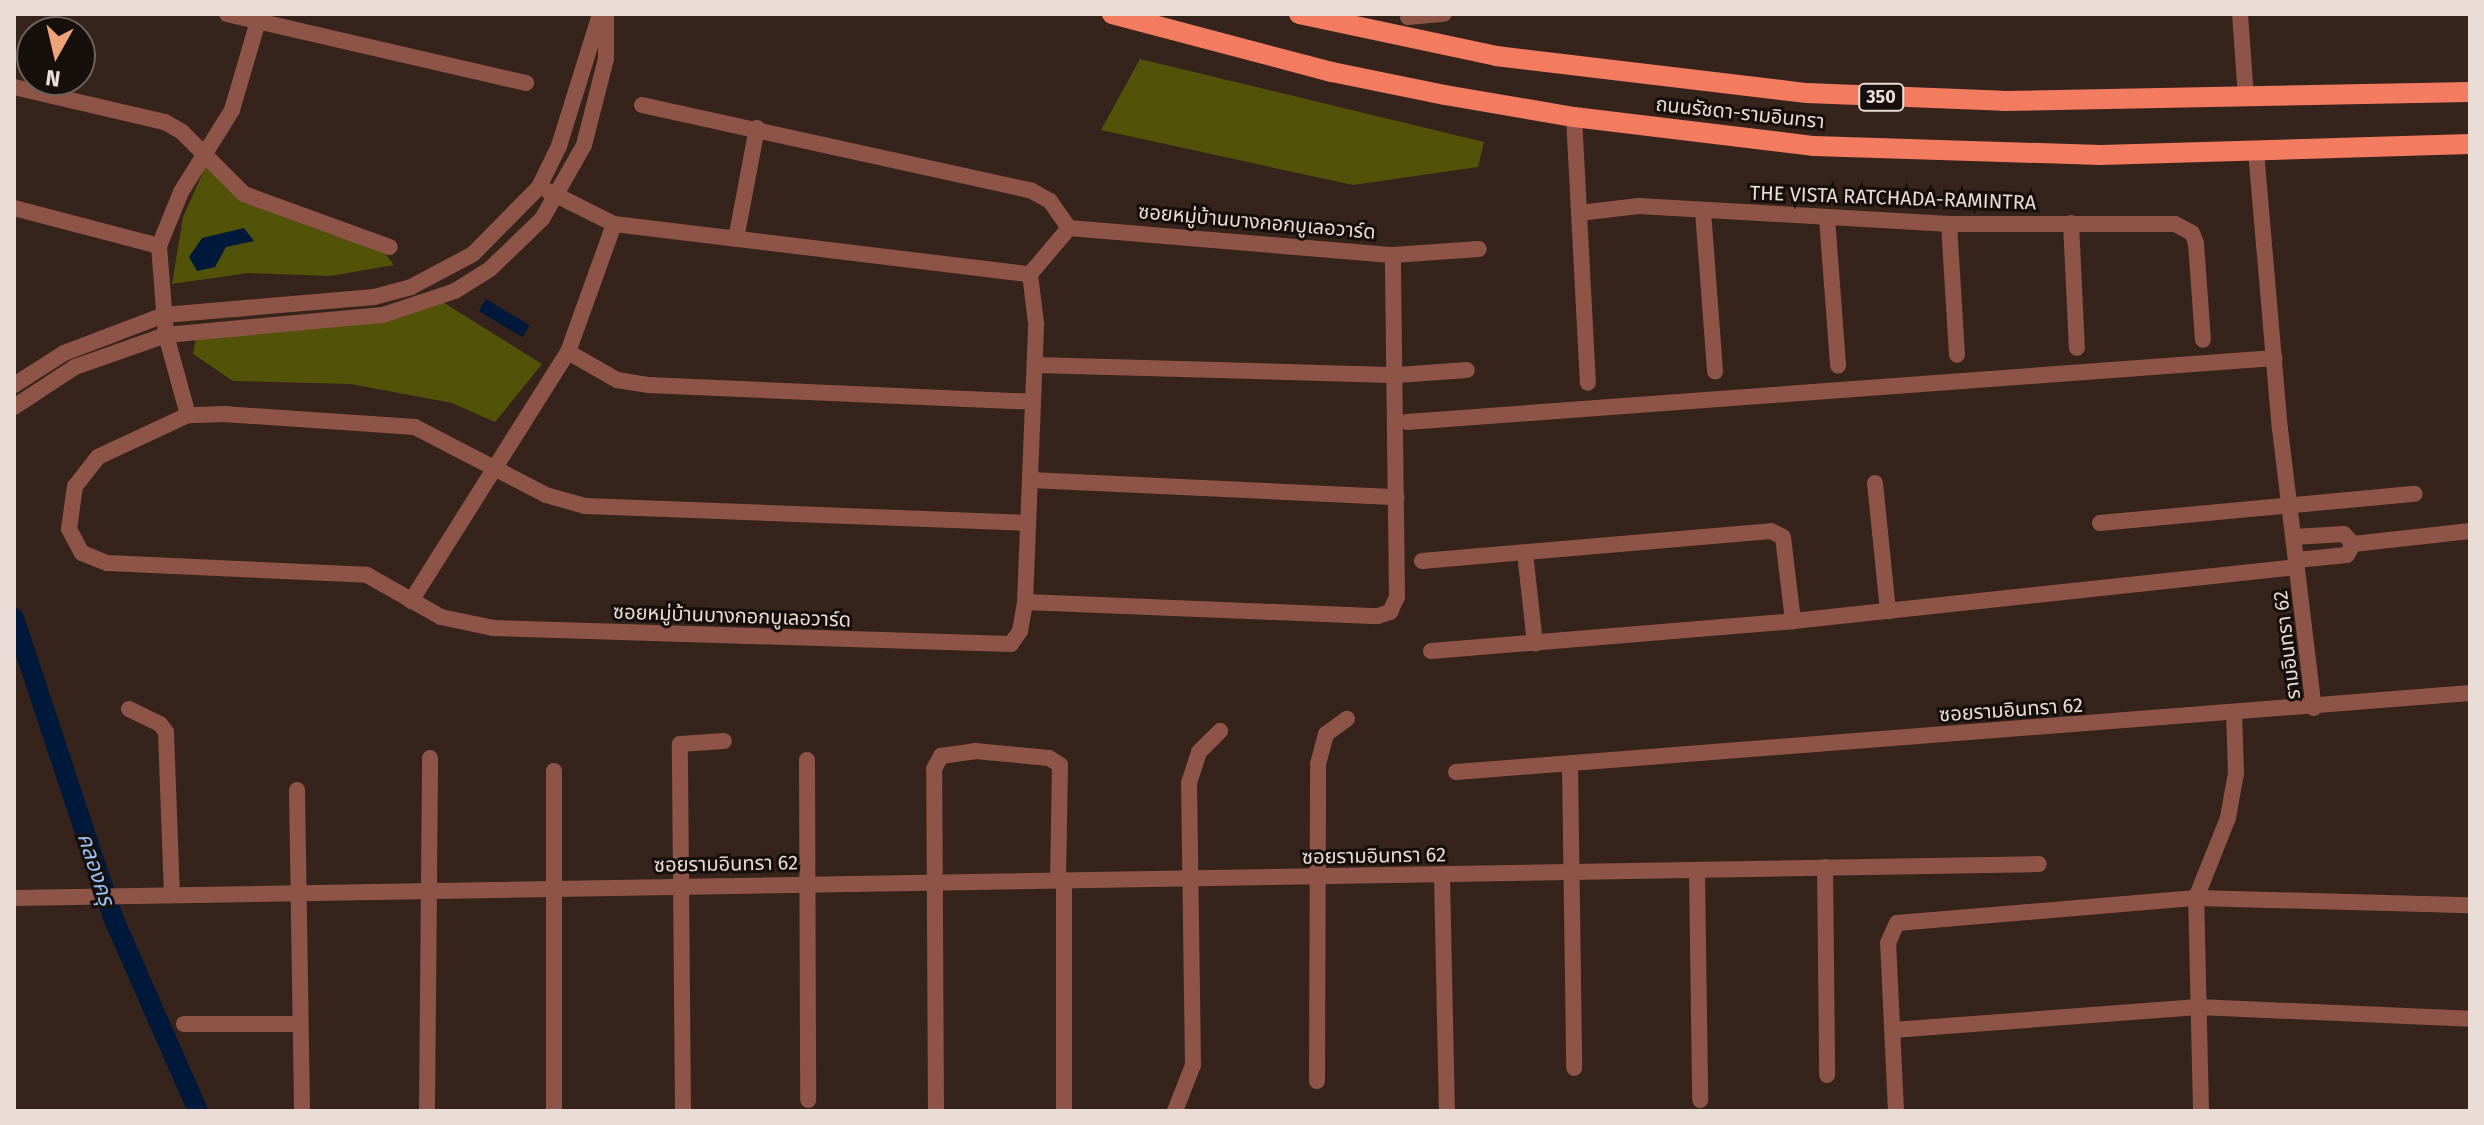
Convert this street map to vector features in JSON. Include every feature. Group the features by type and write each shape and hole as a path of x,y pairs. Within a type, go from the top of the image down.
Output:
{"main road":[{"name":"ถนนรัชดา-รามอินทรา","path":"1112,14 1332,72 1574,117 1814,146 1942,153 2256,151 2470,144"},
{"name":"ถนนรัชดา-รามอินทรา","path":"1299,14 1405,39 1595,70 1807,93 2003,101 2470,92"}],"street":[{"path":"227,14 526,83"},
{"path":"14,385 64,353 164,315 374,297 411,287 473,254 539,187 559,146 600,14"},
{"path":"14,407 75,367 166,335 360,318 415,307 490,269 518,245 558,196 597,106 606,59 606,14"},
{"path":"1405,39 1408,15 1444,14"},
{"path":"2240,14 2246,98"},
{"path":"188,415 166,335 159,246 181,192 232,110 258,21"},
{"path":"14,87 165,122 244,194 266,205 390,247"},
{"path":"539,187 614,224 1030,274 1069,228 1050,201 1032,191 642,105"},
{"path":"1574,117 1588,383"},
{"path":"736,239 757,128"},
{"path":"2256,151 2297,569"},
{"name":"THE VISTA RATCHADA-RAMINTRA","path":"1579,213 1639,206 1949,224 2175,224 2192,233 2203,340"},
{"path":"14,208 159,246"},
{"path":"1703,211 1715,372"},
{"path":"1827,218 1838,366"},
{"path":"2071,223 2077,348"},
{"path":"411,601 492,468 568,352 614,224"},
{"path":"1949,224 1957,355"},
{"name":"ซอยหมู่บ้านบางกอกบูเลอวาร์ด","path":"1069,228 1393,255 1479,249"},
{"name":"ซอยหมู่บ้านบางกอกบูเลอวาร์ด","path":"1025,602 1385,615 1397,597 1398,375 1393,255"},
{"name":"ซอยหมู่บ้านบางกอกบูเลอวาร์ด","path":"1028,523 585,506 546,495 436,436 389,422 188,415 115,448 84,471 75,486 69,529 82,553 107,563 345,571 367,575 441,617 493,628 999,646 1016,638 1025,602 1035,365 1030,274"},
{"path":"568,352 617,380 648,385 1033,402"},
{"path":"1407,422 2275,358"},
{"path":"1035,365 1398,375 1467,370"},
{"path":"1031,480 1397,497"},
{"path":"1875,483 1888,611"},
{"path":"2100,523 2415,494"},
{"path":"1422,561 1771,531 1783,537 1793,621"},
{"path":"2353,544 2470,531"},
{"path":"2293,537 2344,534 2353,544"},
{"path":"1431,651 1793,621 2297,569 2347,555 2353,544"},
{"path":"1525,553 1535,643"},
{"name":"รามอินทรา 62","path":"2297,569 2314,708"},
{"name":"ซอยรามอินทรา 62","path":"1456,772 2314,708 2470,693"},
{"path":"129,709 160,724 166,732 172,893"},
{"path":"2201,1111 2196,898 2228,818 2236,773 2234,714"},
{"path":"1317,1081 1318,764 1326,734 1347,719"},
{"path":"1175,1111 1193,1065 1187,877 1191,773 1199,752 1220,731"},
{"path":"683,1111 680,744 724,741"},
{"path":"936,1111 934,769 949,752 975,751 1049,758 1060,765 1064,1111"},
{"path":"427,1111 430,758"},
{"path":"807,760 808,1100"},
{"path":"1570,765 1568,873 1574,1068"},
{"path":"554,771 554,1111"},
{"path":"297,790 302,1111"},
{"name":"ซอยรามอินทรา 62","path":"14,898 2039,864"},
{"path":"1825,867 1827,1075"},
{"path":"1697,871 1700,1100"},
{"path":"1442,876 1447,1111"},
{"path":"1896,1111 1888,934 1897,923 2196,898 2470,905"},
{"path":"1893,1030 2198,1007 2470,1019"},
{"path":"184,1024 300,1024"}],"shaded area":[{"path":"1140,59 1484,142 1478,167 1353,185 1101,130"},
{"path":"207,163 245,200 384,252 394,265 330,276 249,273 172,284 183,217"},
{"path":"441,301 542,364 495,422 452,403 351,384 233,381 193,354 196,336"}],"water":[{"path":"244,228 254,241 226,247 215,267 197,271 189,257 202,238"},
{"path":"486,299 530,325 523,337 479,311"}],"waterway":[{"name":"คลองครุ","path":"14,618 112,915 198,1111"}]}
